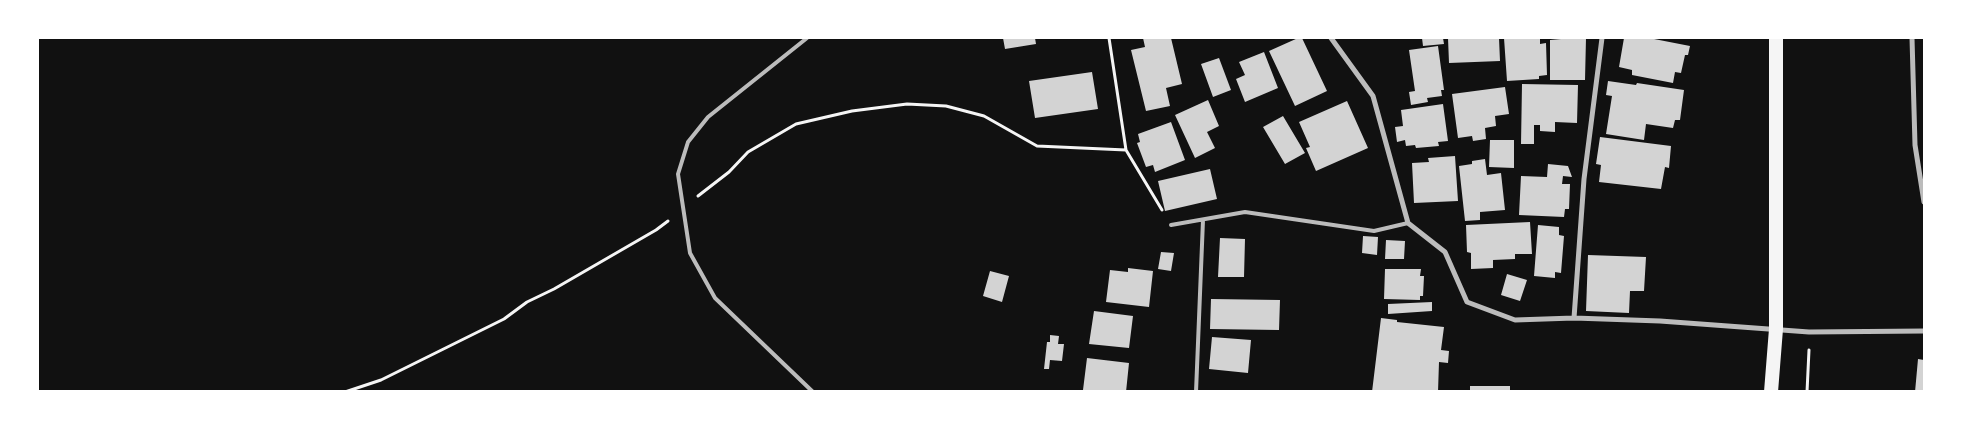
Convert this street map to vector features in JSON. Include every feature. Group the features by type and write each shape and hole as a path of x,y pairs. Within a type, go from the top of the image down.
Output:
{"highway":[{"path":"1771,392 1776,329 1776,38"}],"street":[{"path":"1331,38 1373,96 1408,223 1445,252 1468,302 1516,320 1574,318 1660,321 1809,332 1924,331"},
{"path":"1574,318 1584,179 1602,38"},
{"path":"1912,38 1915,145 1924,202"}],"lane":[{"path":"807,38 708,117 688,142 678,174 690,252 715,298 813,392"},
{"path":"1171,226 1245,212 1374,231 1408,223"},
{"path":"1196,392 1203,220"}],"path":[{"path":"1109,38 1126,150 1171,226"},
{"path":"692,201 729,172 748,152 796,124 852,111 907,104 946,106 984,116 1037,146 1126,150"},
{"path":"345,392 381,380 504,319 527,302 554,289 639,240 670,219"},
{"path":"1807,392 1809,332"}],"building":[{"path":"1003,38 1035,38 1036,44 1005,49"},
{"path":"1143,38 1171,38 1182,84 1166,88 1170,106 1146,111 1131,50 1145,47"},
{"path":"1302,38 1327,91 1295,106 1269,51"},
{"path":"1422,38 1443,38 1444,44 1423,46"},
{"path":"1448,38 1499,38 1500,61 1449,63"},
{"path":"1504,38 1540,38 1540,44 1546,43 1547,75 1539,76 1539,79 1507,81"},
{"path":"1586,38 1585,80 1550,80 1550,40"},
{"path":"1624,38 1649,38 1690,46 1688,55 1685,55 1681,73 1675,72 1673,83 1632,75 1632,70 1619,67"},
{"path":"1438,46 1444,90 1441,90 1442,96 1427,98 1428,102 1411,105 1409,92 1415,91 1409,50"},
{"path":"1264,52 1278,88 1245,102 1236,79 1245,75 1239,62"},
{"path":"1219,58 1231,90 1213,97 1201,64"},
{"path":"1092,72 1098,109 1035,118 1029,81"},
{"path":"1608,81 1684,90 1680,120 1675,120 1673,128 1646,124 1644,140 1606,134 1612,96 1606,95"},
{"path":"1522,84 1578,85 1577,123 1555,122 1555,132 1540,131 1540,125 1534,125 1534,144 1521,144"},
{"path":"1505,87 1509,114 1495,116 1496,126 1485,128 1486,139 1473,141 1472,136 1458,138 1452,94"},
{"path":"1208,100 1219,126 1207,132 1215,148 1195,158 1175,115"},
{"path":"1347,101 1368,148 1316,171 1306,148 1310,147 1299,122"},
{"path":"1443,104 1448,141 1438,142 1439,146 1416,148 1415,145 1406,146 1405,140 1397,142 1395,127 1403,126 1401,110"},
{"path":"1283,116 1305,153 1285,164 1263,127"},
{"path":"1171,122 1185,160 1155,172 1153,165 1146,167 1137,143 1140,142 1138,134"},
{"path":"1600,137 1671,146 1669,168 1665,167 1661,189 1599,182 1601,165 1596,164"},
{"path":"1490,140 1514,140 1514,168 1489,167"},
{"path":"1455,156 1458,201 1414,203 1412,163 1429,162 1428,158"},
{"path":"1485,159 1487,175 1501,173 1505,210 1480,212 1480,220 1465,221 1459,166"},
{"path":"1548,164 1568,166 1572,177 1563,176 1562,184 1570,184 1569,209 1565,209 1564,217 1519,215 1521,176 1547,177"},
{"path":"1210,169 1217,199 1165,211 1158,181"},
{"path":"1530,222 1532,254 1515,254 1515,259 1493,260 1493,268 1471,269 1471,253 1467,252 1466,225"},
{"path":"1538,225 1559,227 1559,235 1564,236 1561,273 1555,272 1555,278 1534,276"},
{"path":"1363,236 1378,237 1377,255 1362,253"},
{"path":"1220,238 1245,239 1244,277 1218,277"},
{"path":"1386,240 1405,241 1404,259 1385,259"},
{"path":"1161,252 1174,253 1171,271 1158,269"},
{"path":"1588,255 1646,257 1644,291 1630,291 1629,313 1586,311"},
{"path":"1128,268 1153,271 1149,307 1106,302 1110,270 1128,272"},
{"path":"1385,269 1421,269 1420,276 1424,276 1423,296 1420,296 1420,300 1384,299"},
{"path":"990,271 1009,276 1002,302 983,296"},
{"path":"1507,274 1527,280 1520,301 1501,295"},
{"path":"1211,299 1280,300 1279,330 1210,329"},
{"path":"1432,302 1432,311 1388,314 1388,304"},
{"path":"1094,311 1133,316 1129,348 1089,344"},
{"path":"1381,318 1397,320 1397,322 1444,327 1441,350 1449,351 1448,363 1439,362 1438,392 1372,392"},
{"path":"1050,335 1059,336 1058,344 1064,344 1062,361 1050,360 1049,369 1044,369 1047,342 1050,342"},
{"path":"1212,337 1251,340 1248,373 1209,369"},
{"path":"1087,358 1129,363 1126,392 1083,390"},
{"path":"1918,359 1924,360 1924,392 1915,392"},
{"path":"1470,386 1510,386 1510,392 1470,392"}]}
